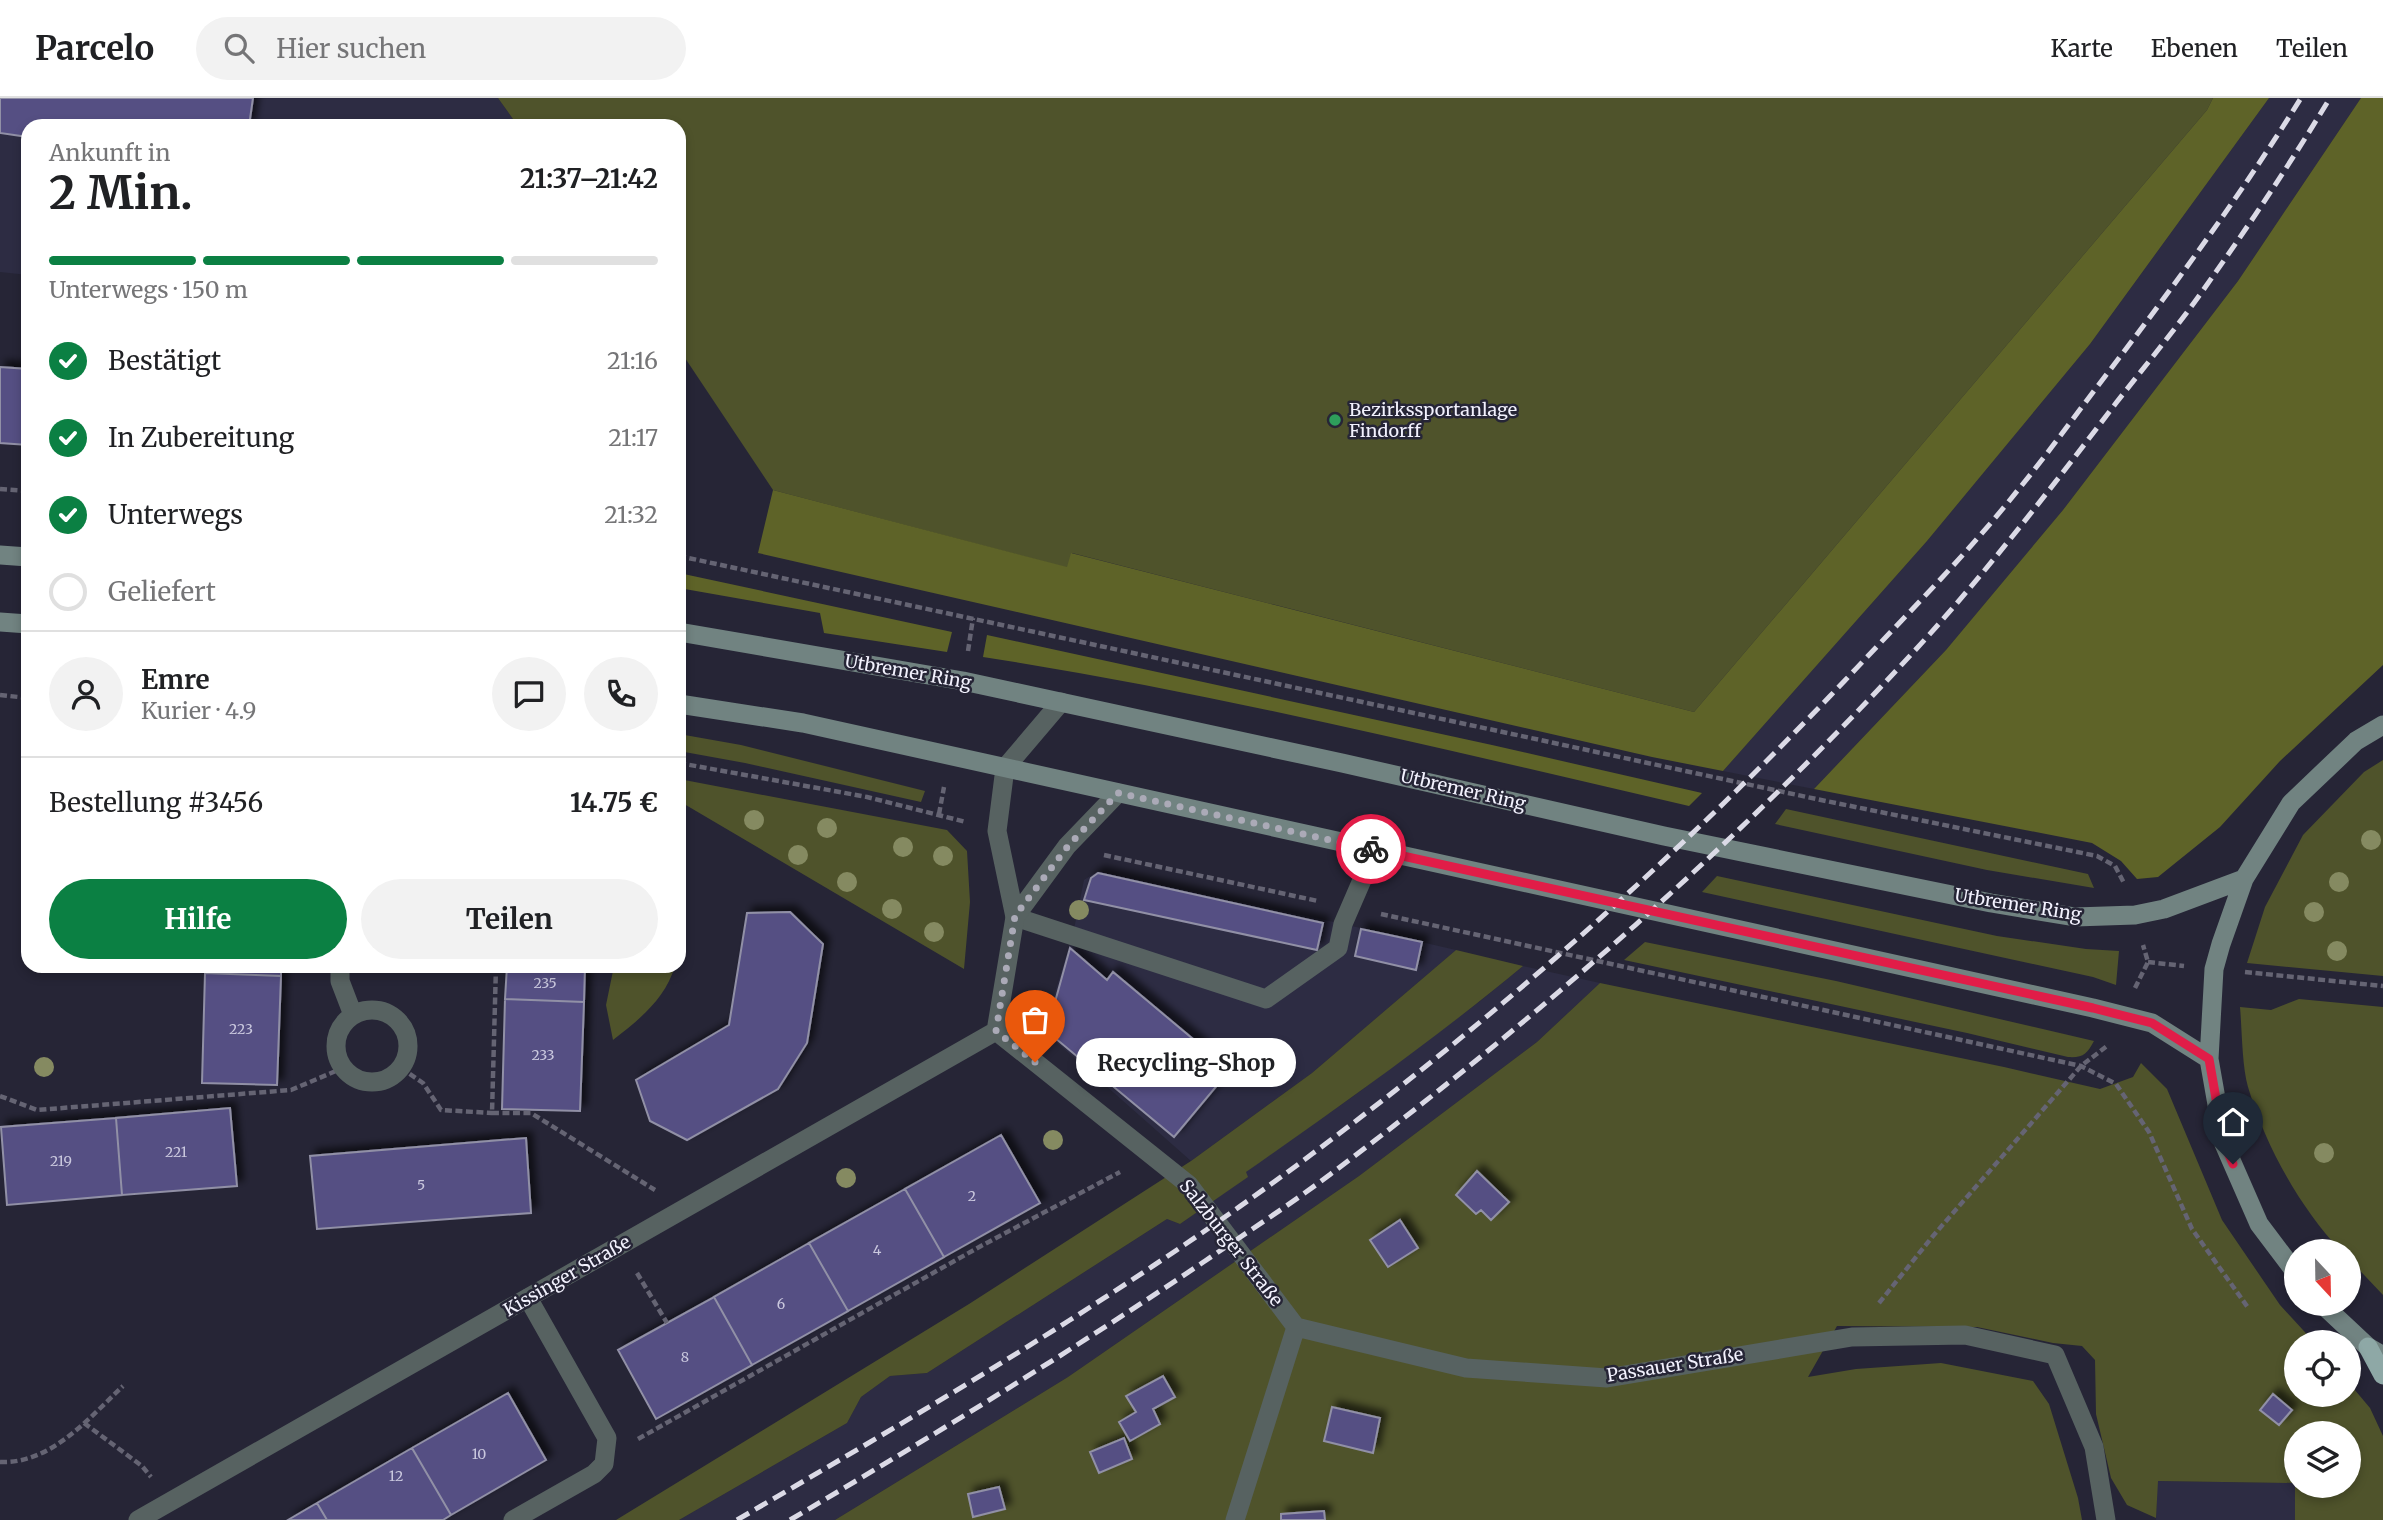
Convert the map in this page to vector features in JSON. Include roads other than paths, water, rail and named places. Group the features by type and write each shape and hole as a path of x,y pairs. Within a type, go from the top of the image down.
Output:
{"highway":[{"path":"2375,1351 2383,1375"}],"main road":[{"path":"0,555 21,557"},
{"path":"0,621 21,623"},
{"name":"Utbremer Ring","path":"686,633 962,681 1664,836 1991,903 2076,917 2135,915 2164,909 2244,879"},
{"path":"686,705 803,723 2122,1015 2152,1023 2209,1059"},
{"path":"2284,1257 2259,1224 2224,1144 2209,1059 2214,969 2244,879 2291,803 2356,741 2383,725"},
{"path":"2336,1316 2375,1351"}],"street":[{"path":"996,1031 1015,916 997,831 1005,768 1061,702"},
{"path":"1015,916 1068,846 1118,793"},
{"path":"1015,916 1266,999 1338,947 1343,924 1375,850"},
{"path":"340,973 340,981 353,1015"},
{"path":"365,1011 389,1014 405,1032 406,1057 393,1076 372,1082 351,1076 343,1068 335,1045 344,1023 353,1015 365,1011"},
{"name":"Salzburger Straße","path":"996,1031 1189,1185 1296,1327"},
{"name":"Kissinger Straße","path":"138,1520 996,1031"},
{"path":"513,1520 594,1474 604,1464 607,1438 528,1298"},
{"path":"1235,1520 1296,1327"},
{"name":"Passauer Straße","path":"1296,1327 1466,1368 1607,1378 1852,1337 1965,1335 2055,1355 2094,1447 2106,1520"}],"railway":[{"path":"737,1520 1027,1347 1239,1207 1456,1042 1599,920 1802,725 1925,596 2000,512 2184,270 2256,168 2301,98"},
{"path":"790,1520 1052,1361 1313,1187 1487,1051 1565,986 1716,851 1860,709 1954,607 2001,550 2202,292 2330,98"}],"place":[{"name":"Bezirkssportanlage Findorff","path":"1335,420"},
{"name":"Recycling-Shop","path":"1035,1062"}]}
